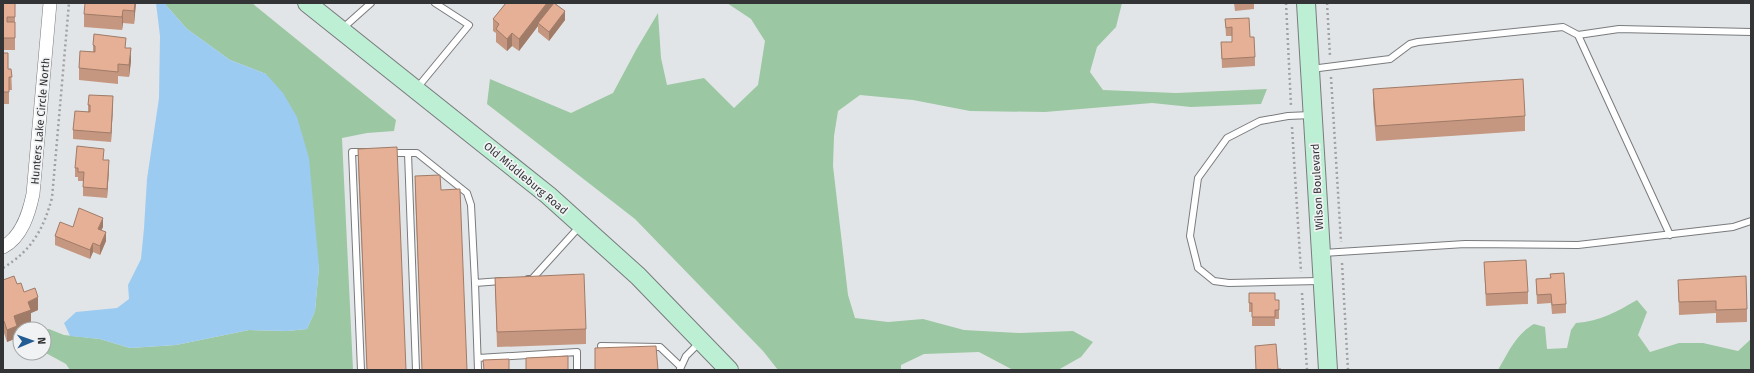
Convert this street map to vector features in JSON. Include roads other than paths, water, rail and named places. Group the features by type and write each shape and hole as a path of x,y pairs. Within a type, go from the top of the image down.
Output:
{"main road":[{"name":"Old Middleburg Road","path":"307,3 548,194 638,276 730,370"},
{"name":"Wilson Boulevard","path":"1306,3 1328,370"}],"street":[{"name":"Hunters Lake Circle North","path":"3,247 16,235 29,214 33,194 50,3"}],"lane":[{"path":"341,30 372,3"},
{"path":"416,89 469,24 435,3"},
{"path":"1310,69 1390,59 1410,44 1418,42 1563,27 1578,35 1619,29 1751,32"},
{"path":"1578,35 1670,235"},
{"path":"1313,115 1292,116 1260,121 1227,138 1198,178 1190,236 1198,268 1214,281 1229,283 1323,281"},
{"path":"361,370 352,152 373,152"},
{"path":"380,152 417,153 454,181 470,197 478,370"},
{"path":"408,153 416,370"},
{"path":"1321,253 1465,244 1578,245 1733,227 1751,220"},
{"path":"524,279 532,279 581,225"},
{"path":"475,283 508,280"},
{"path":"601,346 660,346 680,368 686,356 702,340"},
{"path":"478,358 577,352 577,370"}],"water":[{"path":"156,3 164,3 187,29 230,60 266,74 283,93 297,117 309,158 319,267 315,311 307,329 287,331 249,330 176,345 130,348 100,339 70,336 64,323 76,312 117,308 129,299 128,285 141,259 147,179 159,98 160,36"}]}
